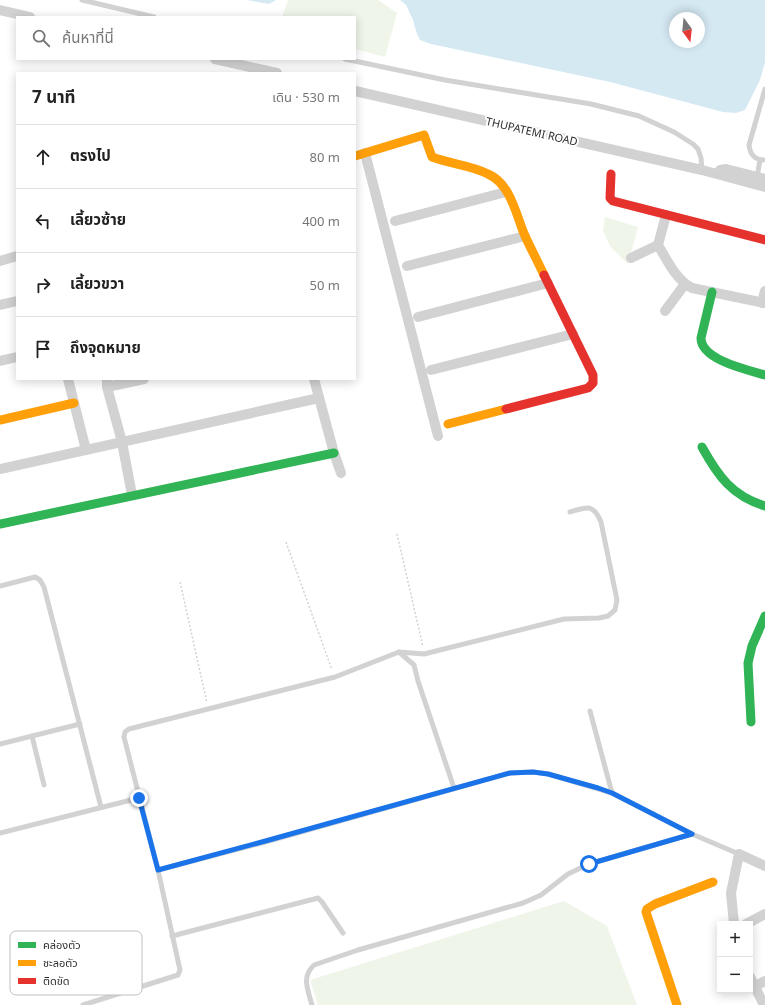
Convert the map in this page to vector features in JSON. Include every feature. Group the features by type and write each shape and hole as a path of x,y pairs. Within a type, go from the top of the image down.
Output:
{"street":[{"path":"0,10 26,16"},
{"path":"219,60 273,72"},
{"name":"THUPATEMI ROAD","path":"356,91 705,170 765,187"},
{"path":"438,436 360,154 424,134 432,157 444,162 488,172 498,179 506,192 525,236 593,375 592,383 588,388 448,424"},
{"name":"THUPATEMI ROAD","path":"705,170 726,169 761,178"},
{"path":"611,174 610,198 613,201 765,240"},
{"path":"395,221 506,192"},
{"path":"666,215 658,245 676,274 685,284 692,288 763,303 765,291"},
{"path":"407,266 525,236"},
{"path":"631,258 658,245"},
{"path":"0,261 16,256"},
{"path":"418,317 548,283"},
{"path":"665,311 685,284"},
{"path":"712,292 701,341 703,350 706,353 731,365 765,375"},
{"path":"0,305 16,301"},
{"path":"431,370 573,334"},
{"path":"0,361 16,357"},
{"path":"68,380 86,450"},
{"path":"132,495 122,442 107,383 135,380"},
{"path":"314,380 334,453 341,473"},
{"path":"0,469 319,398"},
{"path":"0,420 74,403"},
{"path":"702,447 722,481 735,492 750,501 765,506"},
{"path":"0,524 334,453"},
{"path":"751,722 748,663 752,646 765,616"},
{"path":"734,921 732,893 739,854 765,866"},
{"path":"676,1005 646,912 648,908 655,904 713,882"},
{"path":"752,921 765,914"},
{"path":"753,982 765,981"},
{"path":"753,984 764,1005"}],"lane":[{"path":"82,0 148,16"},
{"path":"349,60 430,78 591,104 639,116 674,132 693,144 698,149 705,170"},
{"path":"761,178 763,160 753,157 750,152 749,145 765,89"},
{"path":"142,986 178,975 180,964 124,737 125,732 129,729 208,708 335,677 399,652 424,654 564,619 599,618 612,614 615,610 617,600 601,522 597,512 593,509 586,508 570,512"},
{"path":"0,586 35,577 40,580 44,587 101,807"},
{"path":"399,652 414,665 454,788"},
{"path":"590,711 612,793"},
{"path":"0,744 80,724"},
{"path":"32,736 44,785"},
{"path":"158,870 510,773 533,772 548,774 612,793 692,834 739,854"},
{"path":"0,833 139,798"},
{"path":"312,1005 306,981 310,970 314,965 358,950 523,903 541,894 568,874 589,864 692,834"},
{"path":"172,936 318,898 344,933"},
{"path":"83,1005 115,995"}],"path":[{"path":"397,534 424,654"},
{"path":"286,542 335,677"},
{"path":"180,582 208,708"}],"shaded area":[{"path":"288,0 378,0 397,13 385,57 356,49 356,16 282,16"},
{"path":"605,217 638,227 628,264 610,246 603,231"},
{"path":"564,901 607,926 637,1005 318,1005 310,980"}],"water":[{"path":"247,0 276,0 269,4"},
{"path":"400,0 765,0 765,62 760,80 745,110 736,113 723,112 610,82 431,44 420,40 406,5"}],"traffic: fast":[{"path":"712,292 701,338 703,346 717,358 727,363 765,375"},
{"path":"702,447 720,476 727,484 743,497 765,506"},
{"path":"0,524 334,453"},
{"path":"751,722 748,663 752,646 765,616"}],"traffic: slow":[{"path":"356,156 424,135 432,157 481,171 496,179 502,185 512,201 525,236 544,275"},
{"path":"0,420 74,403"},
{"path":"448,424 506,409"},
{"path":"677,1005 646,912 647,909 655,904 713,882"}],"traffic: jam":[{"path":"611,174 610,198 613,201 765,240"},
{"path":"506,409 588,388 593,383 593,375 544,275"}],"route":[{"path":"139,798 158,870 510,773 533,772 548,774 598,788 612,793 692,834 589,864"}]}
